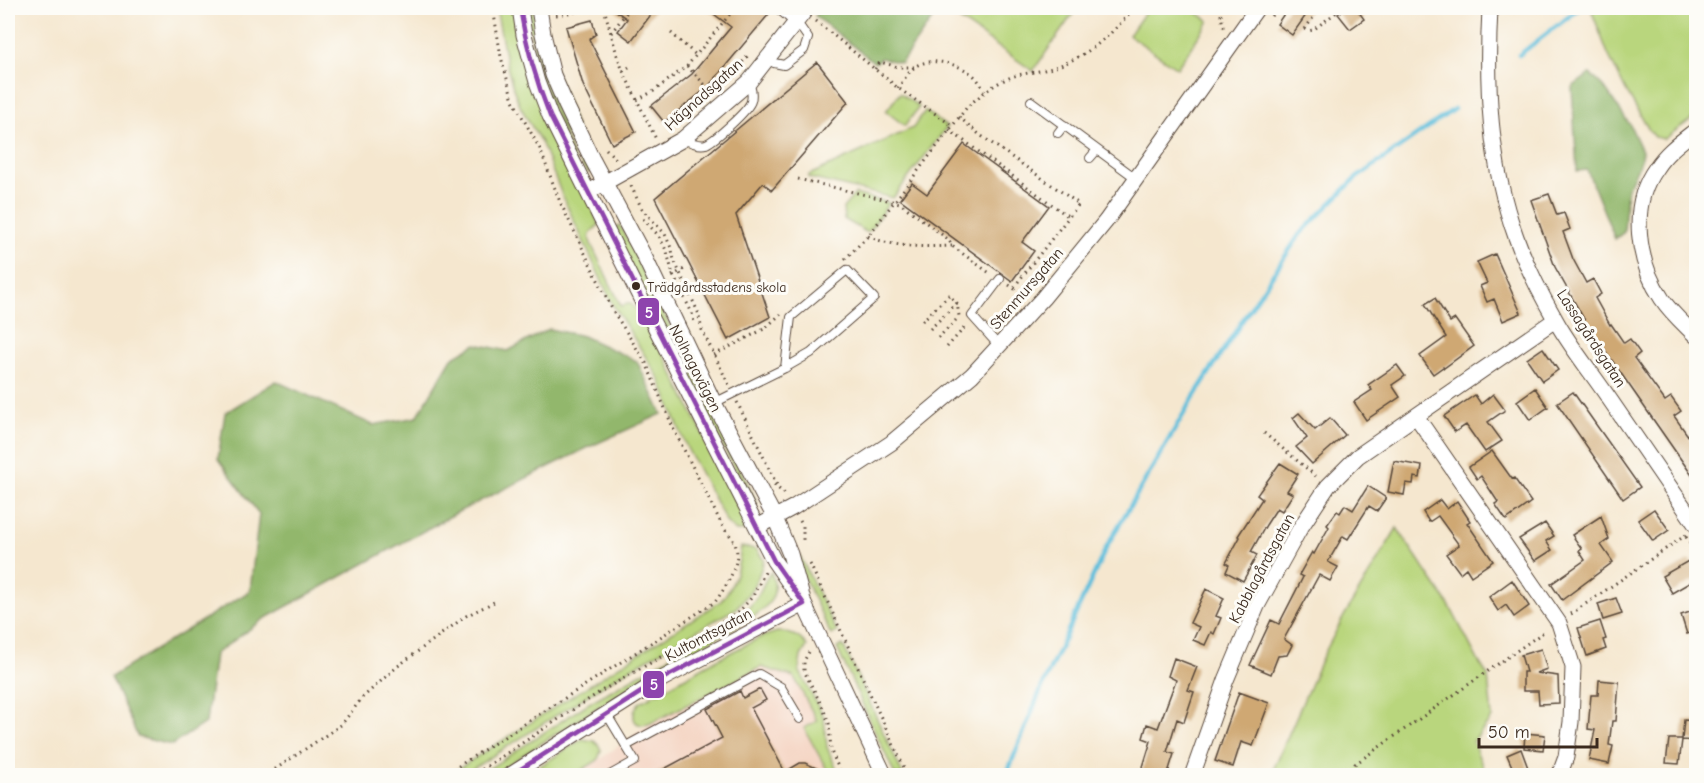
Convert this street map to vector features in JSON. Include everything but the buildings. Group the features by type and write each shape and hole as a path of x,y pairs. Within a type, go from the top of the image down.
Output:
{"street":[{"name":"Nolhagavägen","path":"520,8 524,35 537,82 550,116 774,561 804,604"},
{"name":"Nolhagavägen","path":"539,8 553,75 592,159 645,258 714,403 775,518 790,554 804,604 885,776"},
{"name":"Lassagårdsgatan","path":"1490,8 1488,69 1490,113 1504,198 1516,236 1555,320 1691,531"},
{"name":"Stenmursgatan","path":"757,527 775,518 891,443 972,375 1050,290 1106,221 1253,9"},
{"name":"Hägnadsgatan","path":"589,192 683,140 748,82 795,22 809,12"},
{"path":"1696,130 1666,156 1647,182 1640,209 1639,229 1644,258 1654,286 1676,317 1696,336"},
{"name":"Kabblagårdsgatan","path":"1192,776 1226,680 1257,606 1299,530 1328,486 1358,456 1555,320"},
{"path":"1416,416 1559,623 1573,667 1571,722 1566,757 1559,776"},
{"name":"Kultomtsgatan","path":"509,776 660,680 804,604"}],"lane":[{"path":"767,58 774,63 784,65 804,50 808,38 795,22 777,8"},
{"path":"1030,101 1137,179"},
{"path":"1058,134 1064,125"},
{"path":"1090,158 1097,150"},
{"path":"714,403 784,368 811,353 874,298 847,270 791,317 784,368"},
{"path":"999,346 972,316 1000,279"},
{"path":"626,746 759,674 781,687 800,718"},
{"path":"606,713 635,761 608,776"}],"path":[{"path":"443,776 715,602 733,574 736,556 735,542 724,528 674,430 646,363 613,311 560,202 540,148 513,100 501,57 493,8"},
{"path":"555,8 556,15 599,8"},
{"path":"604,8 623,71 656,139 664,134"},
{"path":"611,33 630,8"},
{"path":"637,100 654,91 687,66 735,8"},
{"path":"843,261 868,236 967,106 985,91 1005,80 1058,66 1079,57 1113,32 1134,8"},
{"path":"1216,37 1223,27 1220,8"},
{"path":"1320,8 1305,29 1308,31 1313,30 1342,8"},
{"path":"809,12 898,88 952,126"},
{"path":"671,33 696,55"},
{"path":"729,78 754,49"},
{"path":"875,69 880,62 898,67 915,67"},
{"path":"898,88 915,67 924,62 934,62 957,66 977,79 985,91"},
{"path":"687,66 714,94"},
{"path":"623,71 629,67"},
{"path":"959,117 980,135 1079,204 1014,287"},
{"path":"949,130 1069,217"},
{"path":"605,149 618,161"},
{"path":"798,179 900,203 950,240 952,246"},
{"path":"629,182 642,209 665,234 679,272 698,312 702,330 778,488"},
{"path":"868,236 878,241 902,245 952,246 1025,296 1018,304"},
{"path":"667,279 686,268"},
{"path":"922,321 949,295 957,303 959,317 938,339"},
{"path":"930,330 957,303"},
{"path":"714,355 764,329 786,309"},
{"path":"946,346 967,325"},
{"path":"1264,433 1317,477 1313,482"},
{"path":"1352,776 1355,764 1504,658 1559,623 1691,531 1696,553"},
{"path":"807,558 908,776"},
{"path":"472,776 603,690 738,613 753,596 768,567"},
{"path":"265,776 341,725 363,697 398,666 466,616 496,601"},
{"path":"810,651 804,660 804,671 829,723 831,751 842,776"}],"shaded area":[{"path":"761,667 794,677 817,721 805,728 830,775 574,776 649,724"}],"green space":[{"path":"496,8 515,8 599,225 590,233 591,244 621,306 630,303 647,321 749,527 742,531 736,531 727,523 687,448 659,378 613,305 562,195 542,144 514,91"},
{"path":"525,8 532,8 592,170 589,173 583,167 544,89"},
{"path":"822,8 940,8 901,63 881,58 875,63 815,16"},
{"path":"960,8 1077,8 1033,71 954,16"},
{"path":"1148,8 1190,8 1209,21 1177,68 1129,35"},
{"path":"1595,8 1696,8 1696,116 1664,139 1655,137 1649,130 1626,91 1608,54 1592,12"},
{"path":"1590,74 1604,87 1630,125 1642,151 1640,163 1627,189 1624,232 1615,239 1587,170 1577,171 1572,87"},
{"path":"900,93 919,107 905,126 886,111"},
{"path":"925,111 947,127 893,198 809,178 809,175 913,128"},
{"path":"855,194 889,203 866,232 844,219 843,208"},
{"path":"620,225 757,506 754,506 611,230"},
{"path":"549,329 583,336 637,361 662,414 589,447 458,512 264,619 215,654 206,722 172,745 138,737 111,677 250,591 259,514 218,459 225,413 276,381 373,425 417,417 452,358 476,344 508,351"},
{"path":"1397,528 1449,605 1488,676 1492,718 1473,742 1486,775 1271,775 1322,658 1344,616"},
{"path":"741,547 756,549 764,560 753,587 735,609 619,675 463,775 449,775 721,601 736,576"},
{"path":"800,556 837,632 831,635 795,558"},
{"path":"771,572 775,587 772,598 765,608 753,617 626,689 492,775 479,775 589,703 733,621 753,603"},
{"path":"777,632 794,635 807,646 801,656 799,670 824,718 827,747 839,775 830,775 804,728 817,721 794,677 761,667 649,724 639,724 634,719 639,703 718,659 761,637"},
{"path":"843,645 903,775 895,775 837,648"},
{"path":"582,739 594,741 599,746 601,750 598,760 574,775 526,775"}],"waterway":[{"path":"1519,55 1580,8"},
{"path":"1006,776 1041,689 1107,546 1190,403 1300,234 1355,179 1454,109"}],"transit line":[{"name":"5","path":"520,8 532,63 550,116 774,561 804,604"},
{"name":"5","path":"510,776 660,680 804,604"}],"place":[{"name":"Trädgårdsstadens skola","path":"636,286"}]}
